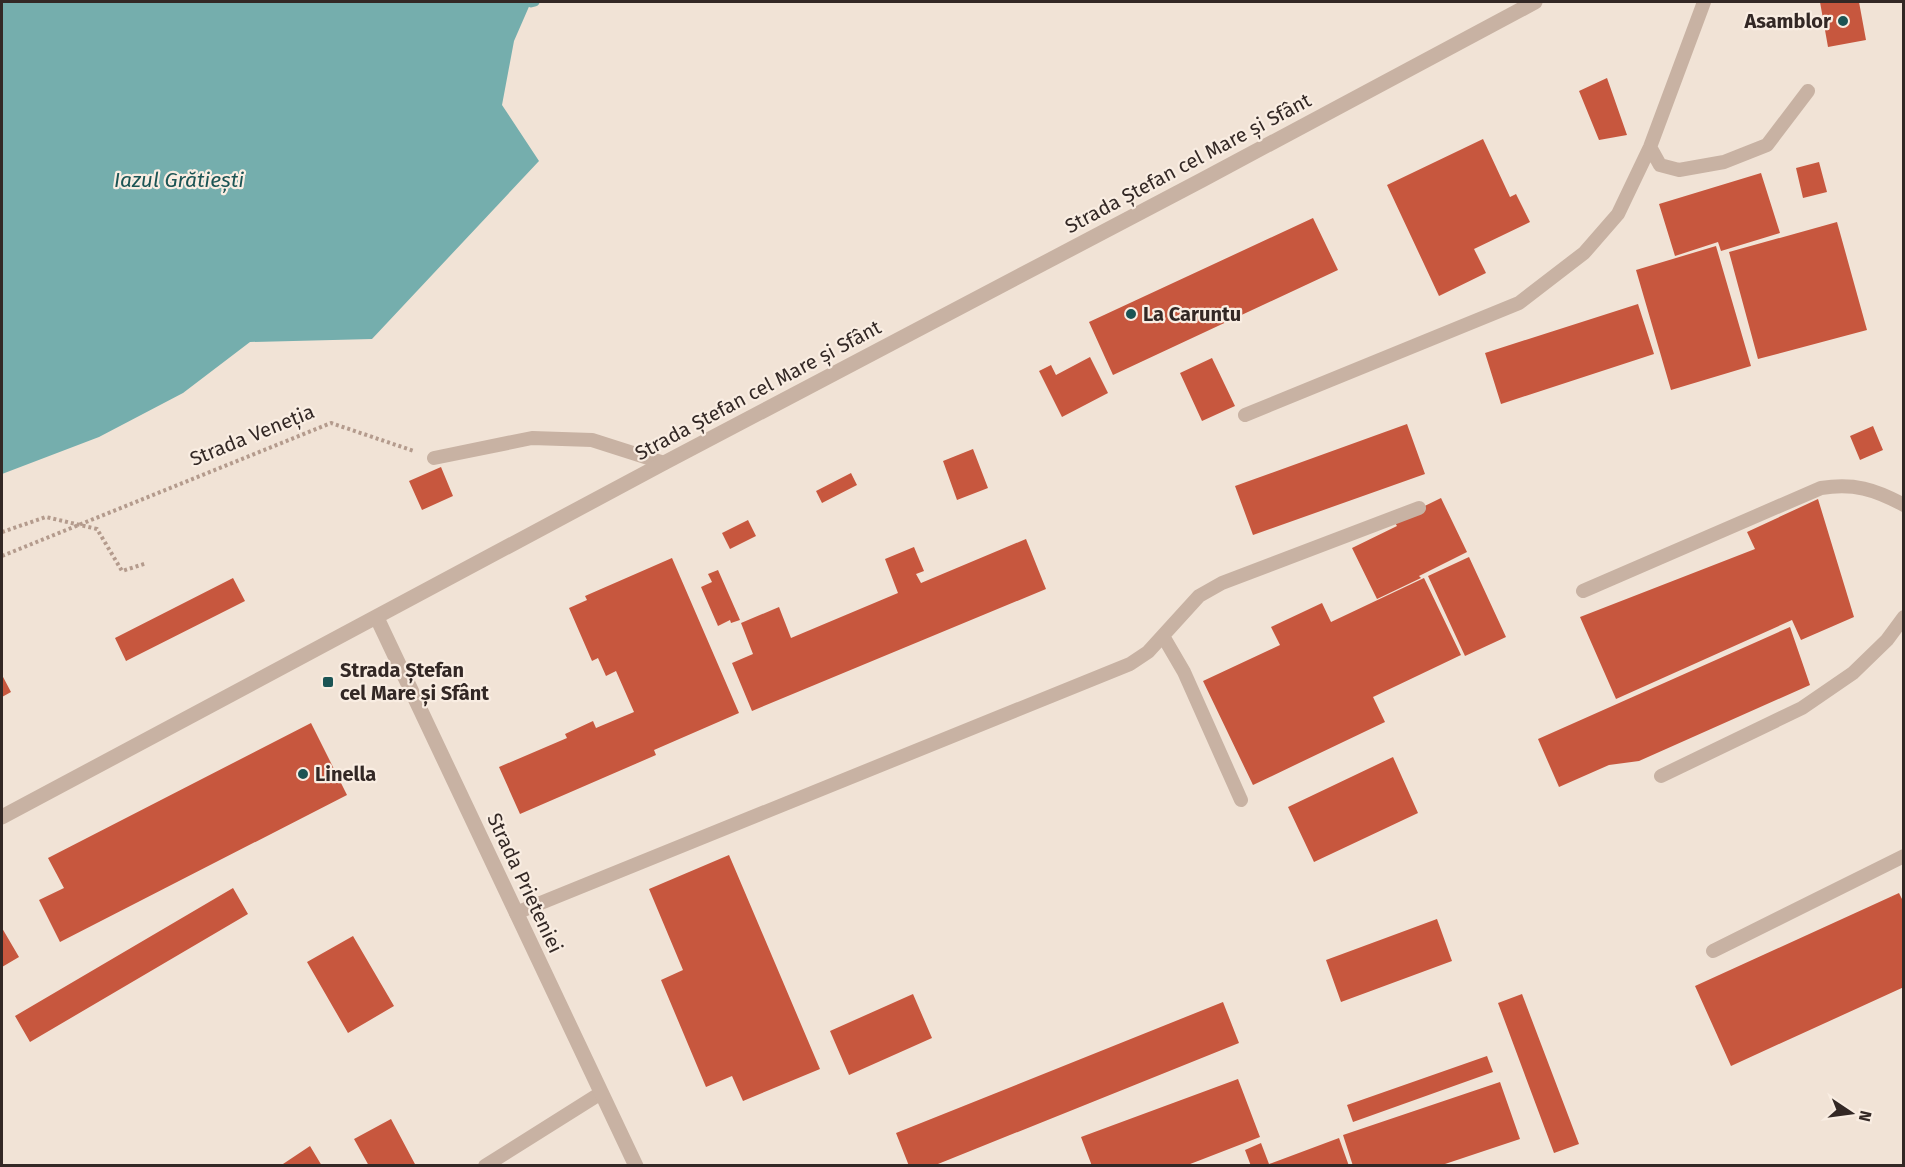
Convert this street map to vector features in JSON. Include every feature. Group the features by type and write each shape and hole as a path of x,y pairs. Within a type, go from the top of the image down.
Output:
{"street":[{"name":"Strada Ștefan cel Mare și Sfânt","path":"2,817 664,463 1535,2"},
{"name":"Strada Prieteniei","path":"377,618 636,1166"}],"lane":[{"path":"1245,415 1519,303 1584,253 1618,214 1650,147 1704,2"},
{"path":"1650,147 1660,165 1679,171 1724,162 1767,145 1808,91"},
{"path":"434,458 532,438 592,440 664,463"},
{"path":"1583,591 1821,488 1839,485 1856,486 1872,490 1904,505"},
{"path":"516,913 1130,664 1148,652 1199,596 1222,583 1419,508"},
{"path":"1661,776 1803,708 1853,673 1887,640 1904,617"},
{"path":"1163,636 1184,672 1241,800"},
{"path":"1713,951 1904,856"},
{"path":"485,1166 601,1093"}],"path":[{"name":"Strada Veneția","path":"2,556 331,423 434,458"},
{"path":"2,532 46,517 97,529 122,571 147,563"}],"water":[{"name":"Iazul Grătiești","path":"2,2 531,2 514,41 502,105 539,161 372,339 250,342 183,393 99,437 2,474"}],"building":[{"name":"Asamblor","path":"1820,2 1859,2 1866,40 1828,47"},
{"path":"1607,78 1627,135 1599,140 1579,91"},
{"path":"1483,139 1510,197 1516,194 1530,222 1474,249 1486,273 1439,296 1387,185"},
{"path":"1819,162 1827,192 1803,198 1796,168"},
{"path":"1761,173 1780,233 1721,251 1718,242 1675,256 1659,204"},
{"path":"1313,218 1338,270 1113,375 1089,322"},
{"path":"1837,222 1867,330 1758,359 1729,252"},
{"path":"1716,246 1751,366 1671,390 1636,270"},
{"path":"1638,304 1654,354 1501,404 1485,353"},
{"path":"1090,357 1108,393 1062,417 1039,371 1051,365 1056,375"},
{"path":"1212,358 1235,406 1202,421 1180,373"},
{"path":"1407,424 1425,474 1253,535 1235,486"},
{"path":"1873,426 1883,450 1860,460 1850,436"},
{"path":"973,449 988,488 957,500 943,461"},
{"path":"441,467 453,496 422,510 409,481"},
{"path":"851,473 857,485 822,503 816,491"},
{"path":"1441,498 1467,552 1377,599 1352,548 1397,526 1394,521"},
{"path":"1818,499 1854,617 1801,640 1792,620 1616,699 1580,617 1755,549 1747,532"},
{"path":"748,520 756,536 730,549 722,533"},
{"path":"1026,539 1046,589 752,711 732,663 753,654 741,623 779,607 791,638 898,593 885,559 914,547 924,571 916,574 921,583"},
{"path":"1469,557 1506,637 1465,656 1428,576"},
{"path":"672,558 739,713 654,750 656,755 520,814 499,767 567,738 565,734 593,721 596,728 634,712 616,671 606,676 598,658 592,661 569,608 587,600 585,596"},
{"path":"718,570 740,620 731,623 730,620 718,626 701,587 712,582 708,574"},
{"path":"233,578 245,601 126,661 115,638"},
{"path":"1424,578 1461,655 1373,697 1385,722 1253,785 1203,681 1280,645 1271,627 1322,603 1331,622"},
{"path":"1790,627 1810,685 1639,761 1609,765 1559,787 1538,739"},
{"path":"2,675 11,692 2,697"},
{"path":"311,723 347,795 60,942 39,900 64,888 48,858"},
{"path":"1393,757 1418,813 1314,862 1288,807"},
{"path":"729,855 820,1069 743,1101 732,1076 706,1087 661,980 683,970 649,889"},
{"path":"233,888 248,914 30,1042 15,1016"},
{"path":"1899,893 1904,903 1904,987 1731,1066 1695,986"},
{"path":"1437,919 1452,961 1341,1002 1326,960"},
{"path":"2,928 19,957 2,967"},
{"path":"353,936 394,1006 348,1033 307,962"},
{"path":"913,994 932,1038 849,1075 830,1031"},
{"path":"1522,994 1579,1144 1554,1153 1498,1003"},
{"path":"1223,1002 1239,1043 933,1166 909,1166 896,1133"},
{"path":"1487,1056 1493,1072 1353,1122 1347,1105"},
{"path":"1238,1079 1260,1137 1185,1166 1092,1166 1081,1137"},
{"path":"1500,1082 1520,1139 1439,1166 1353,1166 1343,1135"},
{"path":"391,1119 416,1166 369,1166 354,1139"},
{"path":"1339,1138 1349,1166 1251,1166 1245,1150 1261,1143 1269,1164"},
{"path":"310,1146 322,1166 280,1166"}],"waterway":[{"path":"531,3 535,2"}],"place":[{"name":"Asamblor","path":"1843,21"},
{"name":"La Caruntu","path":"1131,314"},
{"name":"Strada Ștefan cel Mare și Sfânt","path":"328,682"},
{"name":"Linella","path":"303,774"}]}
